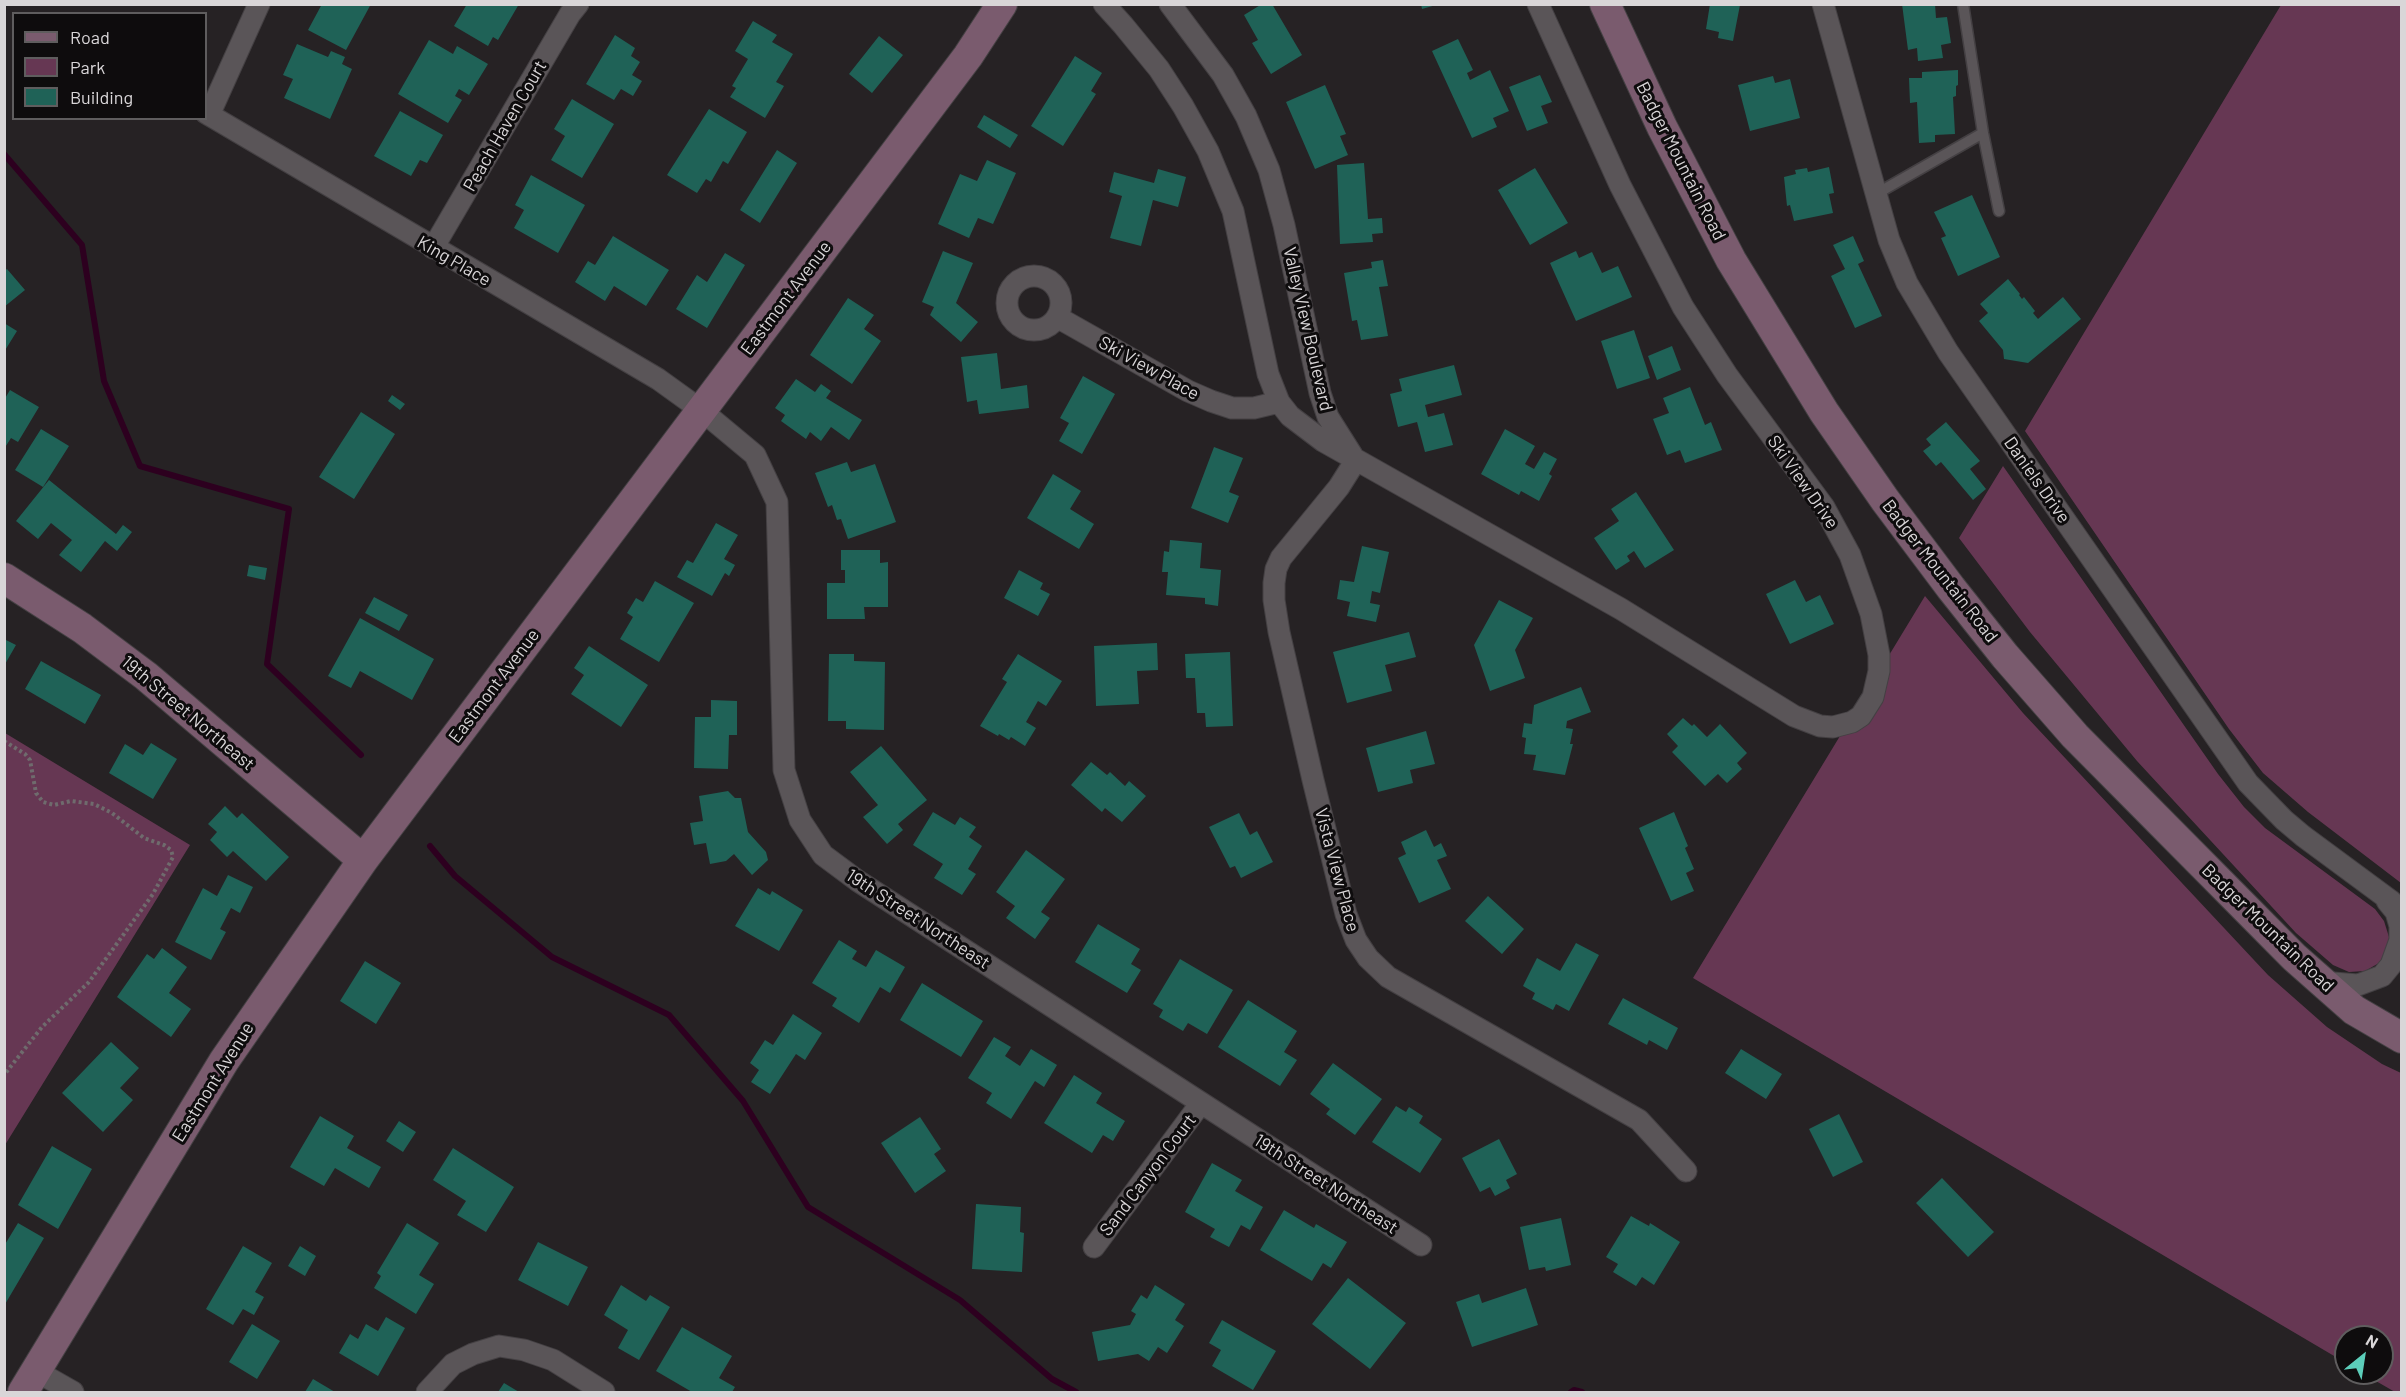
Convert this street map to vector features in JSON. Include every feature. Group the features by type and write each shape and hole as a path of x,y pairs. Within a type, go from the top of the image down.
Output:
{"main road":[{"name":"Eastmont Avenue","path":"29,1382 224,1061 363,860 968,56 1002,4"},
{"name":"Badger Mountain Road","path":"1605,4 1662,127 1731,260 1824,412 1885,500 2005,656 2075,736 2320,982 2354,1010 2402,1038"},
{"name":"19th Street Northeast","path":"4,578 82,628 147,676 363,860"}],"street":[{"path":"207,114 259,4"},
{"name":"Peach Haven Court","path":"433,248 578,4"},
{"name":"Valley View Boulevard","path":"1104,4 1159,69 1208,151 1233,211 1268,374 1279,402 1290,416 1305,428 1356,460"},
{"name":"Valley View Boulevard","path":"1170,4 1223,75 1246,116 1269,170 1286,235 1320,393 1337,434 1356,460"},
{"name":"Ski View Drive","path":"1356,460 1631,615 1807,723 1833,727 1852,722 1861,716 1873,697 1878,684 1879,655 1871,614 1850,555 1824,507 1726,375 1683,307 1620,185 1538,4"},
{"name":"Daniels Drive","path":"1823,4 1897,261 1926,318 2235,766 2284,820 2402,911"},
{"name":"King Place","path":"207,114 657,379 701,410"},
{"name":"Ski View Place","path":"1058,317 1188,392 1211,401 1232,408 1254,408 1279,402"},
{"name":"19th Street Northeast","path":"701,410 755,455 777,502 784,770 800,820 823,855 858,881 1421,1245"},
{"name":"Vista View Place","path":"1356,460 1339,486 1281,558 1276,569 1274,600 1279,632 1313,780 1346,915 1356,940 1368,958 1388,977 1639,1120 1686,1171"},
{"name":"Daniels Drive","path":"2320,982 2358,985 2382,976 2391,965 2400,940 2400,926 2391,906 2369,885"},
{"name":"Sand Canyon Court","path":"1094,1247 1201,1103"},
{"path":"427,1392 453,1364 473,1354 499,1346 524,1350 553,1360 604,1392"},
{"path":"29,1382 73,1392"}],"lane":[{"path":"1963,4 1983,133 1999,211"},
{"path":"1876,194 1983,133"}],"path":[{"path":"4,741 25,754 30,760 36,792 43,802 54,805 70,801 94,804 112,813 144,838 164,844 171,850 172,857 153,894 88,982 42,1026 4,1075"}],"green space":[{"path":"2281,5 2401,5 2401,883 2308,812 2263,773 2229,729 2025,431"},
{"path":"2003,466 2218,774 2244,807 2265,828 2375,909 2384,921 2389,937 2388,949 2379,963 2365,971 2349,972 2333,965 2296,933 2137,761 2030,632 1959,538"},
{"path":"1925,596 2023,713 2268,975 2327,1027 2382,1064 2401,1073 2401,1392 2395,1392 2383,1385 2394,1385 2394,1325 2334,1325 2334,1356 1693,978"},
{"path":"5,733 190,845 5,1145"}],"building":[{"path":"322,4 371,4 346,50 308,30"},
{"path":"467,4 519,4 498,40 493,37 488,46 454,26"},
{"path":"1262,4 1272,4 1302,55 1271,74 1252,43 1258,40 1244,15"},
{"path":"1421,4 1436,4 1436,5 1422,9"},
{"path":"1710,4 1740,5 1733,41 1718,38 1719,32 1706,29"},
{"path":"1902,4 1935,4 1936,18 1947,17 1951,43 1941,45 1943,58 1918,61 1917,48 1908,50"},
{"path":"753,21 777,35 772,42 793,54 776,82 784,86 765,118 730,97 736,88 732,86 748,59 735,51"},
{"path":"615,35 635,48 631,56 640,62 632,75 642,81 633,96 621,89 614,100 586,84"},
{"path":"879,36 903,55 872,93 849,74"},
{"path":"1458,39 1473,70 1467,73 1470,80 1490,70 1509,111 1493,118 1497,127 1472,138 1432,51"},
{"path":"429,40 453,54 457,46 488,64 469,95 459,89 455,96 462,100 448,123 398,94"},
{"path":"297,44 328,57 331,51 345,57 342,64 352,69 330,119 284,98 293,79 283,75"},
{"path":"1075,56 1102,73 1091,91 1096,94 1063,146 1031,126"},
{"path":"1958,70 1956,96 1953,97 1955,134 1935,135 1935,142 1919,143 1917,102 1910,103 1909,78 1922,78 1922,72"},
{"path":"1540,75 1552,102 1541,106 1548,123 1527,131 1509,87"},
{"path":"1773,76 1775,83 1790,79 1800,118 1750,131 1738,85"},
{"path":"1325,85 1346,134 1340,136 1348,155 1315,169 1286,102"},
{"path":"572,99 614,124 582,178 551,160 565,136 554,129"},
{"path":"709,109 747,132 728,164 723,161 711,182 706,179 697,193 667,175"},
{"path":"400,111 443,135 427,163 420,160 411,176 374,156"},
{"path":"984,115 1018,135 1010,148 977,127"},
{"path":"777,150 797,163 760,223 740,210"},
{"path":"987,160 1016,173 993,224 978,218 969,238 938,224 960,174 977,181"},
{"path":"1364,163 1368,219 1382,218 1383,233 1372,234 1373,242 1340,244 1337,165"},
{"path":"1829,167 1834,193 1829,194 1833,213 1794,221 1790,205 1787,206 1784,177 1796,174 1795,170 1807,168 1808,172"},
{"path":"1535,168 1568,223 1530,245 1498,190"},
{"path":"1158,169 1186,177 1178,207 1153,200 1141,246 1110,238 1122,196 1109,192 1114,172 1154,183"},
{"path":"531,175 585,205 558,253 514,228 524,210 515,205"},
{"path":"1972,195 2000,257 1958,276 1941,238 1946,236 1934,212"},
{"path":"613,236 669,270 646,306 614,286 605,301 575,282 588,261 595,265"},
{"path":"1853,236 1864,261 1858,264 1882,316 1855,328 1831,276 1845,269 1833,245"},
{"path":"943,251 973,263 956,303 978,322 961,342 930,315 934,307 922,302"},
{"path":"1576,251 1579,258 1592,252 1602,273 1618,266 1632,297 1576,321 1550,263"},
{"path":"725,253 745,265 707,328 676,309 697,275 707,282"},
{"path":"1383,260 1388,286 1379,287 1388,336 1361,340 1357,320 1352,321 1344,273 1372,268 1371,262"},
{"path":"7,269 25,290 4,307 4,271"},
{"path":"2008,279 2022,299 2024,297 2035,311 2033,313 2038,319 2063,297 2081,319 2028,363 2004,359 2003,350 1979,321 1988,313 1980,304"},
{"path":"848,298 874,315 864,329 881,341 852,384 810,355"},
{"path":"4,323 17,331 4,352"},
{"path":"1634,330 1650,378 1617,389 1601,341"},
{"path":"1672,346 1681,370 1657,380 1648,356"},
{"path":"997,353 1001,389 1027,385 1029,408 979,414 977,400 967,402 961,357"},
{"path":"1454,365 1462,395 1425,405 1428,417 1444,413 1453,445 1425,452 1417,422 1398,427 1390,394 1402,391 1399,379"},
{"path":"1083,376 1115,394 1082,454 1059,441 1069,423 1060,418"},
{"path":"796,379 815,392 821,384 831,391 826,398 862,420 849,440 831,427 821,441 810,432 806,439 781,421 785,415 775,408"},
{"path":"1690,387 1705,425 1711,422 1722,450 1685,463 1680,450 1667,455 1653,419 1669,413 1663,398"},
{"path":"10,390 39,407 18,442 11,438 4,449 4,400"},
{"path":"392,395 405,404 400,410 388,401"},
{"path":"361,412 395,434 354,499 319,477"},
{"path":"1946,422 1980,461 1970,469 1986,489 1973,500 1941,462 1936,466 1923,451 1931,445 1926,439"},
{"path":"41,429 69,446 43,487 15,470"},
{"path":"1505,429 1535,446 1525,464 1534,469 1544,452 1557,459 1549,474 1552,476 1539,501 1521,491 1519,495 1481,474"},
{"path":"1214,447 1243,458 1229,492 1239,496 1228,523 1191,508"},
{"path":"847,462 851,472 875,464 896,522 848,539 841,519 837,520 832,505 828,507 815,473"},
{"path":"1053,474 1081,491 1070,509 1094,524 1079,549 1027,518"},
{"path":"49,480 116,534 123,525 132,532 117,551 105,541 81,572 59,555 72,540 51,523 38,539 16,521"},
{"path":"1636,492 1674,550 1645,568 1634,551 1627,556 1630,561 1616,570 1594,538 1619,521 1611,509"},
{"path":"716,523 738,535 724,559 735,565 729,576 725,573 712,596 677,577 687,560 693,563"},
{"path":"1170,540 1202,543 1200,568 1221,570 1218,606 1205,604 1205,598 1166,595 1168,572 1162,572 1164,551 1169,552"},
{"path":"1362,546 1389,552 1380,593 1372,591 1370,603 1380,605 1376,622 1347,616 1350,602 1337,599 1340,580 1354,582"},
{"path":"841,550 880,550 880,563 888,562 888,607 864,607 865,619 827,619 827,583 845,583 845,570 841,570"},
{"path":"249,565 267,568 265,580 247,576"},
{"path":"1019,570 1043,583 1040,589 1050,594 1038,616 1004,598"},
{"path":"1795,580 1806,602 1820,595 1834,624 1790,644 1766,594"},
{"path":"655,581 694,603 659,662 620,639 633,617 627,613 636,598 643,602"},
{"path":"374,597 408,615 399,631 365,613"},
{"path":"1499,600 1533,618 1515,650 1525,678 1490,691 1474,645"},
{"path":"360,618 434,659 412,700 360,671 351,688 328,676"},
{"path":"1409,632 1416,657 1385,665 1392,691 1347,703 1333,652"},
{"path":"4,639 16,645 4,666"},
{"path":"1157,643 1158,670 1137,671 1139,704 1096,706 1094,646"},
{"path":"589,646 648,685 621,727 571,694 584,675 574,668"},
{"path":"1230,652 1233,726 1206,727 1205,713 1197,713 1195,678 1186,678 1185,654"},
{"path":"829,654 854,654 854,661 885,662 884,730 846,729 846,721 828,721"},
{"path":"1018,654 1062,681 1046,706 1038,701 1026,722 1036,728 1025,746 1011,737 1009,740 980,726 1007,682 1002,679"},
{"path":"41,661 101,695 85,724 25,689"},
{"path":"1581,687 1591,712 1567,721 1566,728 1573,729 1570,744 1573,744 1565,775 1533,770 1536,755 1524,754 1526,738 1522,737 1524,723 1532,724 1534,705"},
{"path":"711,700 737,701 737,735 729,735 728,769 694,768 695,717 711,717"},
{"path":"1683,718 1692,726 1694,724 1707,737 1720,724 1747,753 1737,763 1742,769 1727,783 1718,774 1705,786 1672,752 1678,746 1667,734"},
{"path":"1426,731 1435,764 1410,770 1413,783 1378,792 1366,748"},
{"path":"151,743 177,759 153,799 109,773 125,744 143,755"},
{"path":"881,746 927,800 898,824 903,830 887,844 863,817 878,805 850,772"},
{"path":"1091,762 1107,775 1110,772 1125,786 1129,781 1146,796 1122,822 1105,808 1102,812 1071,785"},
{"path":"728,791 735,798 741,798 748,832 766,852 768,860 752,875 734,854 726,861 710,864 706,843 694,845 690,823 703,821 699,796"},
{"path":"225,806 237,818 242,813 289,857 266,881 233,851 227,857 210,840 217,832 208,824"},
{"path":"933,812 955,825 960,817 976,827 969,837 982,846 968,869 976,874 962,895 934,878 943,864 913,845"},
{"path":"1674,812 1688,846 1685,848 1694,869 1686,873 1694,891 1671,901 1639,828"},
{"path":"1239,813 1250,835 1257,831 1273,862 1241,878 1235,866 1230,868 1209,827"},
{"path":"1426,830 1434,847 1441,843 1447,856 1437,860 1451,889 1419,903 1398,858 1406,854 1401,842"},
{"path":"1026,850 1065,879 1041,912 1050,918 1035,939 1006,918 1015,906 996,892"},
{"path":"228,875 253,887 240,913 231,908 220,929 226,932 211,960 175,942 203,888 217,896"},
{"path":"758,888 770,895 772,891 803,910 779,951 735,926"},
{"path":"1488,896 1524,929 1502,954 1465,921"},
{"path":"1098,924 1140,949 1131,964 1141,970 1127,993 1075,962"},
{"path":"839,940 857,951 852,959 866,967 876,950 905,967 890,993 880,987 859,1023 832,1006 837,998 812,983"},
{"path":"1576,943 1599,955 1569,1011 1556,1004 1553,1010 1532,999 1535,993 1523,986 1537,958 1560,971"},
{"path":"162,948 187,967 169,993 191,1009 171,1037 117,997 147,954 154,959"},
{"path":"1180,959 1233,990 1207,1034 1188,1023 1183,1031 1159,1017 1163,1010 1153,1004"},
{"path":"365,961 401,983 376,1024 340,1001"},
{"path":"922,983 983,1021 961,1057 900,1020"},
{"path":"1623,998 1678,1028 1667,1050 1649,1040 1647,1045 1608,1024"},
{"path":"1248,1000 1297,1031 1284,1052 1297,1060 1280,1086 1218,1047"},
{"path":"793,1014 822,1033 805,1060 796,1054 770,1094 751,1082 759,1070 750,1063 765,1040 773,1045"},
{"path":"994,1037 1011,1047 1005,1056 1020,1066 1031,1049 1057,1065 1044,1087 1035,1081 1011,1119 986,1103 992,1093 968,1078"},
{"path":"111,1042 139,1068 120,1088 133,1100 103,1132 62,1093"},
{"path":"1741,1049 1782,1074 1766,1099 1725,1073"},
{"path":"1333,1063 1382,1099 1355,1135 1326,1114 1330,1109 1310,1094"},
{"path":"1074,1075 1102,1093 1096,1103 1125,1121 1113,1141 1103,1135 1092,1153 1044,1123"},
{"path":"1396,1106 1406,1112 1409,1107 1423,1116 1419,1123 1442,1139 1420,1173 1372,1142"},
{"path":"1839,1114 1863,1162 1833,1177 1809,1129"},
{"path":"320,1116 354,1136 347,1148 381,1167 369,1188 335,1168 324,1186 290,1167"},
{"path":"920,1117 941,1149 934,1154 946,1171 915,1193 881,1143"},
{"path":"399,1121 416,1132 403,1152 386,1141"},
{"path":"1499,1139 1517,1174 1506,1180 1510,1188 1495,1196 1490,1187 1480,1192 1462,1158"},
{"path":"52,1146 92,1169 58,1229 18,1205"},
{"path":"453,1148 514,1187 486,1232 457,1215 466,1201 433,1180"},
{"path":"1212,1163 1242,1180 1235,1191 1263,1207 1250,1230 1241,1225 1229,1247 1210,1237 1215,1229 1185,1212"},
{"path":"1942,1178 1994,1232 1968,1257 1916,1203"},
{"path":"976,1204 1021,1207 1020,1232 1024,1233 1022,1272 972,1269"},
{"path":"1284,1210 1314,1228 1316,1224 1347,1242 1331,1268 1323,1263 1312,1281 1260,1250"},
{"path":"1631,1216 1649,1226 1650,1223 1680,1242 1654,1285 1642,1277 1636,1286 1613,1272 1618,1264 1606,1257"},
{"path":"1561,1218 1571,1265 1546,1271 1545,1267 1529,1270 1520,1227"},
{"path":"18,1223 44,1238 4,1306 4,1246"},
{"path":"407,1223 439,1243 419,1275 434,1284 416,1314 374,1288 381,1276 377,1273"},
{"path":"538,1242 588,1267 568,1306 518,1280"},
{"path":"243,1246 272,1263 255,1292 264,1297 254,1315 243,1309 233,1325 206,1309"},
{"path":"300,1246 316,1256 305,1276 288,1266"},
{"path":"1348,1278 1406,1323 1370,1369 1312,1324"},
{"path":"621,1285 646,1301 650,1295 670,1307 639,1360 618,1348 628,1330 604,1315"},
{"path":"1155,1285 1185,1304 1175,1320 1184,1326 1167,1353 1158,1347 1149,1361 1138,1354 1098,1361 1092,1332 1130,1325 1136,1314 1131,1311 1141,1295 1147,1299"},
{"path":"1526,1288 1538,1325 1472,1347 1456,1302 1479,1294 1482,1303"},
{"path":"386,1317 405,1328 378,1376 339,1353 350,1334 358,1339 366,1324 378,1331"},
{"path":"1222,1320 1276,1351 1253,1390 1212,1366 1221,1350 1209,1343"},
{"path":"252,1324 280,1341 257,1379 229,1362"},
{"path":"682,1327 732,1356 719,1378 735,1387 732,1392 692,1392 656,1371"},
{"path":"313,1379 335,1392 305,1392"},
{"path":"504,1383 519,1392 498,1392"}],"waterway":[{"path":"4,154 82,245 104,381 140,466 289,509 267,664 361,755"},
{"path":"430,846 455,876 552,957 669,1015 743,1101 808,1207 960,1300 1052,1379 1076,1392"},
{"path":"1571,1392 1574,1390 1582,1392"}]}
